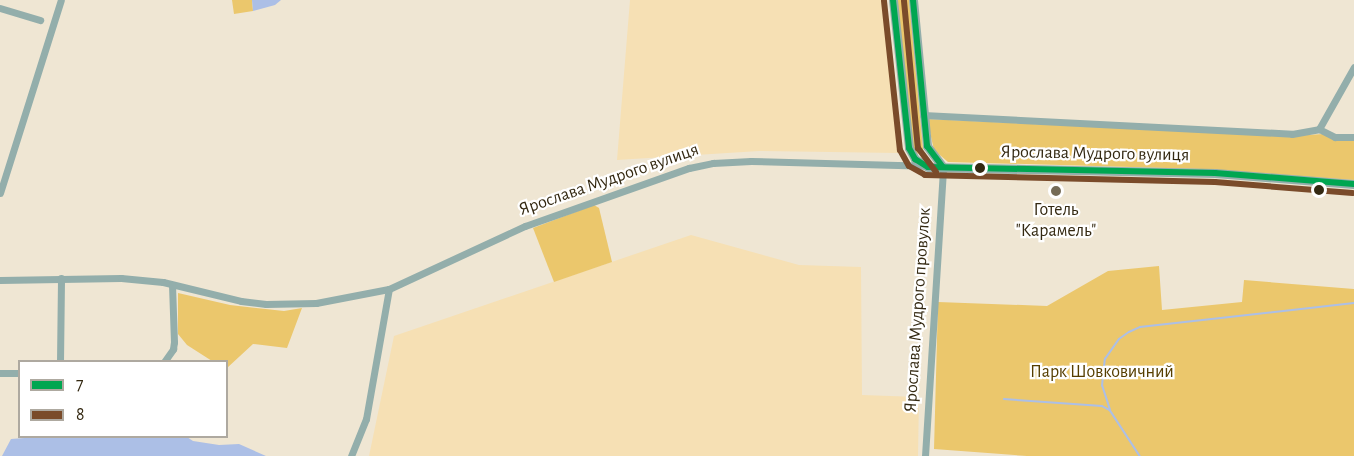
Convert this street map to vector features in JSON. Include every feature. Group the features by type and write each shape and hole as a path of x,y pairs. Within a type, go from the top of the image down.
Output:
{"street":[{"path":"0,193 61,0"},
{"path":"893,0 909,148 915,159 928,167"},
{"path":"912,0 927,146 943,167"},
{"path":"0,8 40,20"},
{"path":"1319,129 1354,67"},
{"path":"923,115 1292,134 1319,129 1335,137 1354,137"},
{"name":"Ярослава Мудрого вулиця","path":"0,280 121,278 172,285 241,301 267,304 316,303 389,289 525,226 689,168 713,163 751,160 928,167 1215,173 1354,184"},
{"name":"Ярослава Мудрого провулок","path":"925,456 943,167"},
{"path":"60,360 61,278"},
{"path":"165,360 173,349 174,342 172,285"},
{"path":"351,456 366,419 389,289"},
{"path":"0,373 18,373"}],"shaded area":[{"path":"630,0 882,0 898,153 759,151 617,160"},
{"path":"691,235 799,265 861,267 862,395 919,397 918,456 369,456 394,336"}],"green space":[{"path":"232,0 252,0 253,11 234,14"},
{"path":"895,0 909,0 923,149 921,153 915,154 913,151"},
{"path":"927,119 1292,136 1323,134 1335,140 1354,141 1354,180 1202,169 948,162 934,150"},
{"path":"594,205 599,208 612,262 554,282 533,228"},
{"name":"Парк Шовковичний","path":"1159,266 1162,310 1242,302 1244,280 1354,289 1354,456 1027,456 934,449 938,302 1047,306 1108,271"},
{"path":"178,293 230,305 284,311 302,308 287,348 253,344 228,367 228,360 210,360 187,345 178,334"}],"water":[{"path":"252,0 281,0 275,5 253,11"},
{"path":"188,438 193,441 219,445 239,444 266,456 2,456 11,439"}],"waterway":[{"path":"1110,410 1102,386 1105,359 1119,339 1140,327 1354,303"},
{"path":"1004,399 1102,406 1110,410 1140,456"}],"transit line":[{"name":"7","path":"893,0 909,148 915,159 928,167 1215,173 1354,184"},
{"name":"7","path":"913,0 927,146 943,167"},
{"name":"8","path":"884,1 900,150 909,166 925,175 1215,182 1353,193"},
{"name":"8","path":"904,1 918,148 936,172"}],"place":[{"name":"Готель \"Карамель\"","path":"1056,191"}]}
